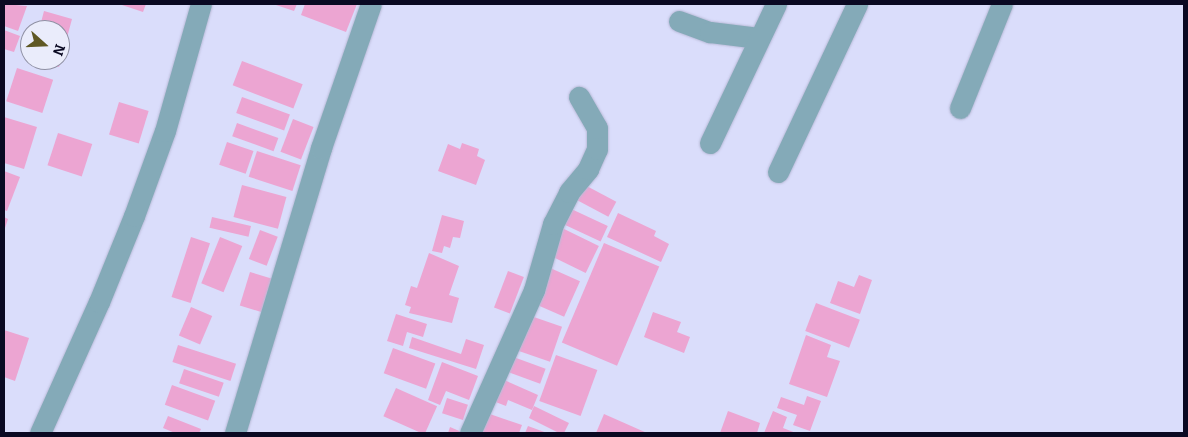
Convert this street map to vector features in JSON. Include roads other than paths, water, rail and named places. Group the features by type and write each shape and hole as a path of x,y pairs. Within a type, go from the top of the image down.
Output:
{"street":[{"path":"40,433 99,302 134,216 165,131 201,4"},
{"path":"235,433 315,167 348,65 372,4"},
{"path":"710,143 776,4"},
{"path":"778,172 844,37 857,4"},
{"path":"960,108 1002,4"},
{"path":"679,21 710,32 759,38"},
{"path":"470,433 534,290 553,224 569,192 588,168 597,149 598,128 579,97"}]}
